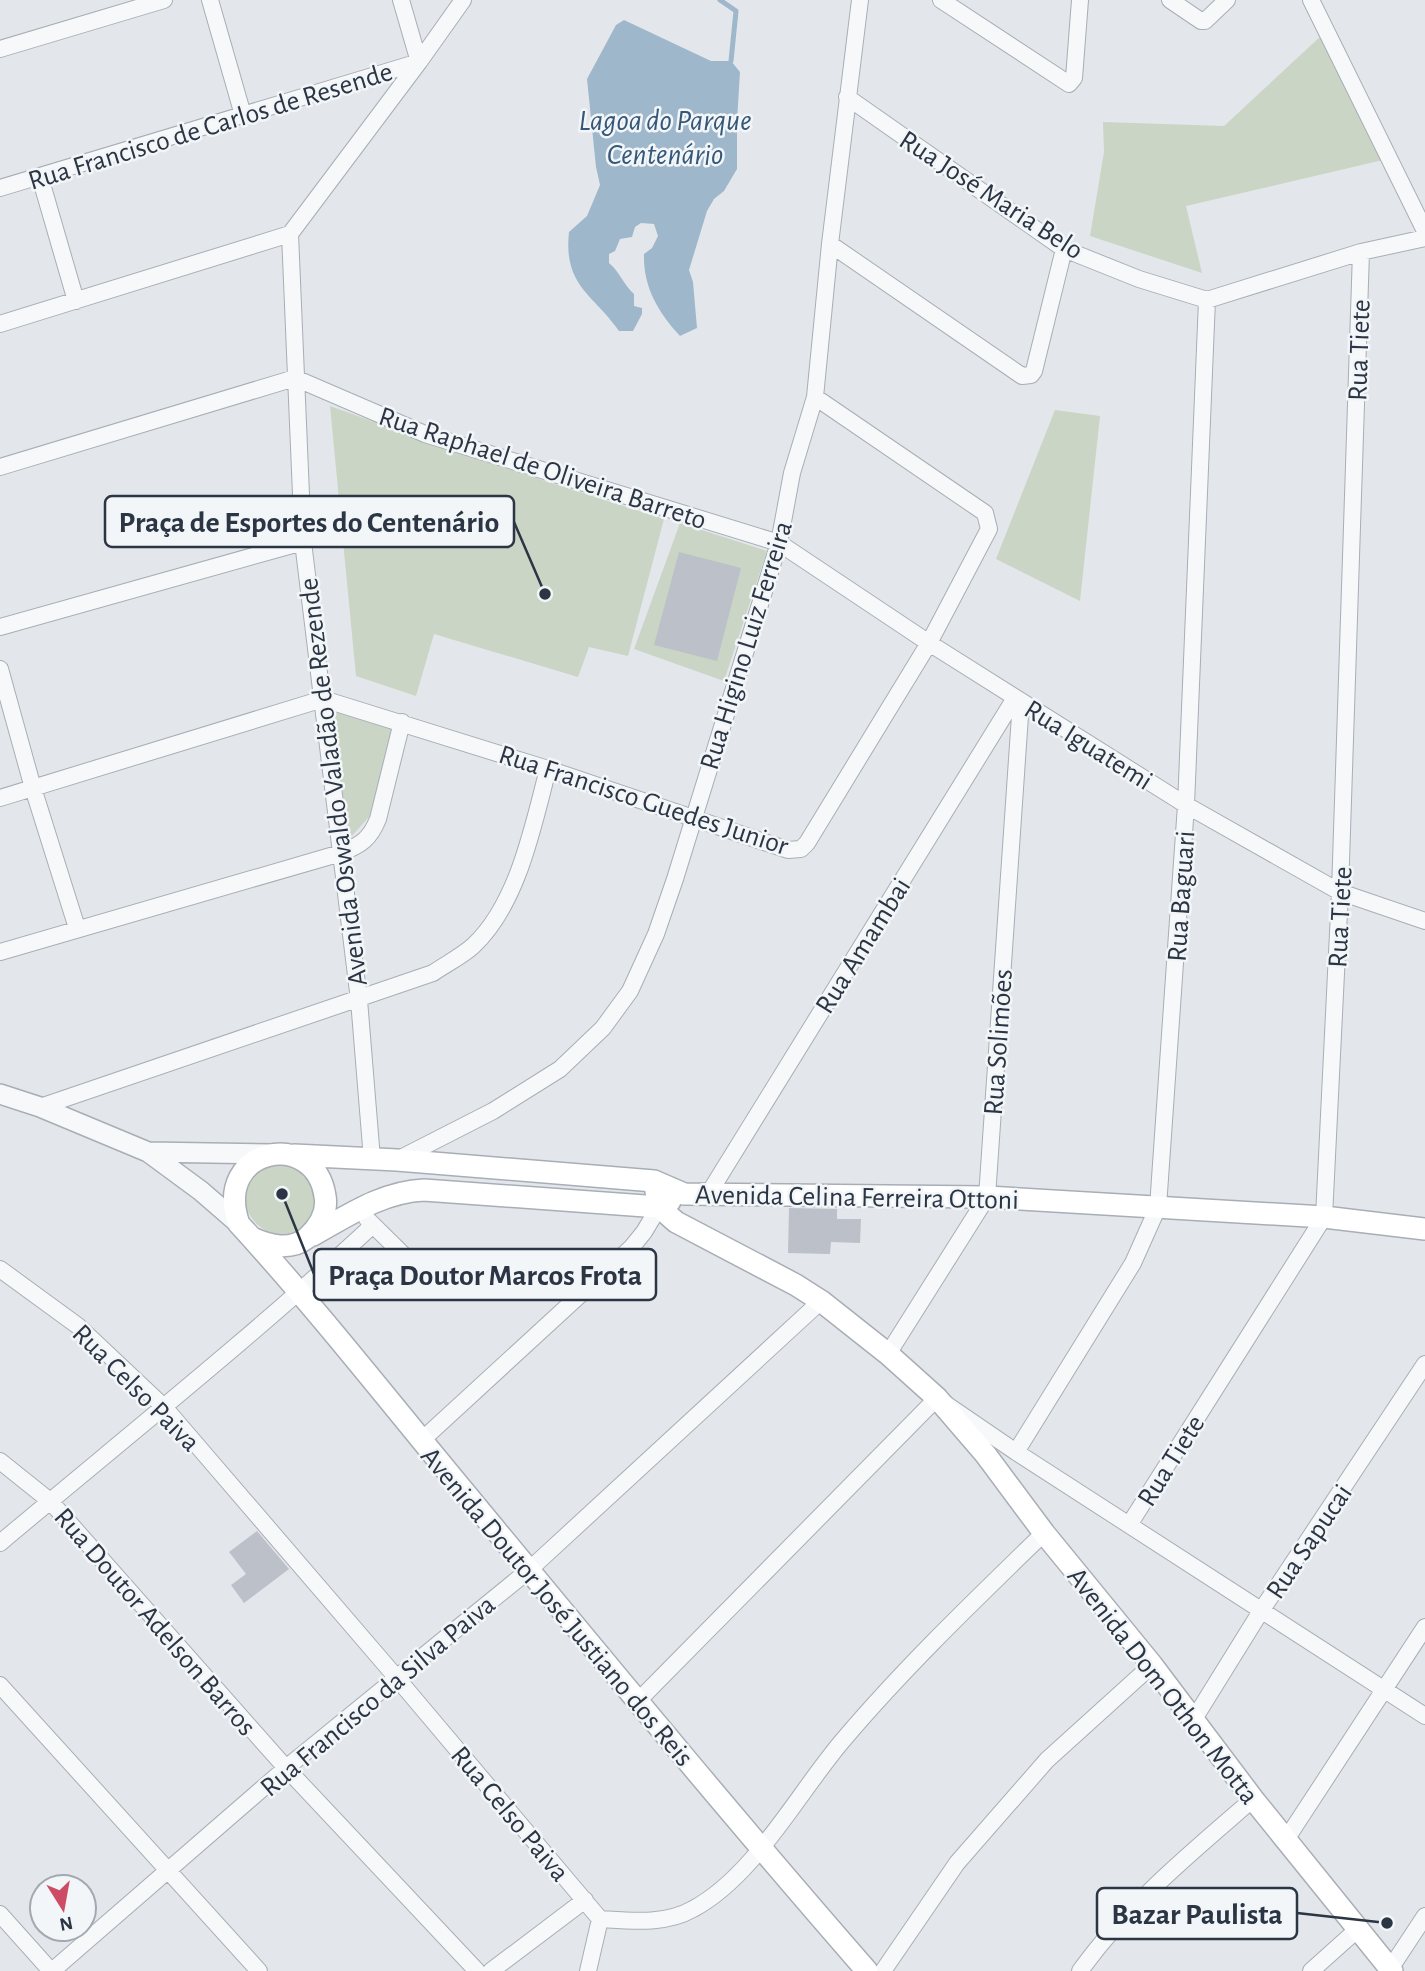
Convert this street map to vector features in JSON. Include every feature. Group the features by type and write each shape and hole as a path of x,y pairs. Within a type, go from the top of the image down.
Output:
{"main road":[{"name":"Avenida Celina Ferreira Ottoni","path":"283,1154 397,1160 654,1181 684,1194 987,1197 1324,1217 1425,1229"},
{"path":"305,1239 320,1224 327,1203 323,1182 311,1165 283,1154 257,1160 243,1172 234,1188 233,1206 246,1231 269,1246 288,1246 365,1217 385,1196 404,1191 424,1190 659,1207 684,1194"},
{"path":"654,1181 659,1207"},
{"name":"Avenida Dom Othon Motta","path":"659,1207 676,1223 796,1285 821,1301 888,1354 937,1398 986,1455 1044,1534 1152,1665 1253,1799 1391,1970"},
{"name":"Avenida Doutor José Justiano dos Reis","path":"246,1231 422,1440 637,1703 867,1971"}],"street":[{"path":"0,49 164,0"},
{"path":"210,0 243,115"},
{"path":"401,0 419,62"},
{"path":"0,324 290,234 463,0"},
{"name":"Rua Higino Luiz Ferreira","path":"397,1160 493,1111 560,1069 603,1028 630,991 656,934 779,543 792,473 816,397 830,244 860,0"},
{"path":"941,0 1068,84 1074,79 1080,0"},
{"path":"1170,0 1205,21 1227,0"},
{"path":"1311,0 1425,230"},
{"name":"Rua Francisco de Carlos de Resende","path":"0,188 419,62"},
{"name":"Rua José Maria Belo","path":"847,97 1065,249 1139,279 1208,300"},
{"path":"40,177 76,302"},
{"name":"Avenida Oswaldo Valadão de Rezende","path":"290,234 303,542 359,1000 372,1159"},
{"path":"1208,300 1362,252 1425,237"},
{"path":"830,244 1022,376 1031,375 1034,371 1065,249"},
{"name":"Rua Tiete","path":"1129,1525 1324,1217 1340,892 1362,252"},
{"name":"Rua Baguari","path":"1016,1452 1133,1263 1158,1207 1186,805 1208,300"},
{"path":"0,467 295,377"},
{"name":"Rua Raphael de Oliveira Barreto","path":"295,377 425,434 779,543 1018,699"},
{"name":"Rua Francisco Guedes Junior","path":"323,699 548,769 788,850 801,849 929,643 989,529 985,513 816,397"},
{"path":"0,627 303,542"},
{"path":"0,669 33,788 77,928"},
{"path":"0,798 323,699"},
{"name":"Rua Iguatemi","path":"1018,699 1186,805 1340,892 1425,921"},
{"name":"Rua Amambai","path":"709,1193 1018,699"},
{"name":"Rua Solimões","path":"888,1354 987,1197 1018,699"},
{"path":"0,952 361,845 372,834 378,819 402,722"},
{"path":"40,1107 433,973 474,946 503,907 521,865 548,769"},
{"name":"Avenida Celina Ferreira Ottoni","path":"0,1094 40,1107 148,1152 283,1154"},
{"name":"Avenida Doutor José Justiano dos Reis","path":"148,1152 201,1191 246,1231"},
{"path":"422,1440 631,1248 659,1207"},
{"path":"0,1543 165,1408 299,1293 365,1217 437,1288"},
{"name":"Rua Celso Paiva","path":"0,1269 78,1326 165,1408 600,1919"},
{"name":"Rua Francisco da Silva Paiva","path":"52,1971 286,1768 529,1570 821,1301"},
{"name":"Rua Sapucai","path":"1194,1720 1261,1611 1425,1364"},
{"path":"637,1703 937,1398 1016,1452 1425,1716"},
{"name":"Rua Doutor Adelson Barros","path":"0,1461 50,1501 286,1768 477,1971"},
{"path":"588,1971 600,1919 642,1921 671,1917 692,1910 721,1891 760,1848 842,1741 924,1650 1044,1534"},
{"path":"1287,1838 1425,1627"},
{"path":"883,1971 957,1863 1047,1760 1152,1665"},
{"path":"0,1685 259,1971"},
{"path":"1080,1971 1101,1942 1164,1877 1253,1799"},
{"path":"491,1971 585,1900"},
{"path":"0,1914 52,1971"},
{"path":"1391,1970 1425,1916"},
{"path":"1311,1971 1359,1928"}],"green space":[{"path":"1322,35 1383,160 1186,206 1202,273 1090,236 1104,152 1103,122 1224,126"},
{"path":"330,406 483,461 664,519 628,656 589,647 578,677 434,634 416,696 356,676"},
{"path":"1055,410 1100,416 1080,601 996,559"},
{"path":"680,523 767,551 724,681 634,649"},
{"path":"327,708 397,729 369,817 342,847"},
{"path":"287,1158 317,1184 317,1205 314,1217 305,1228 293,1234 281,1235 259,1226 245,1204 244,1190 250,1175"}],"water":[{"name":"Lagoa do Parque Centenário","path":"624,20 711,61 731,61 740,72 737,169 724,191 714,199 707,211 689,270 693,282 697,328 680,336 653,298 646,277 644,254 652,248 658,236 654,224 641,223 635,227 632,237 620,239 615,251 609,254 609,263 634,294 634,306 642,308 642,314 633,331 619,331 582,288 571,265 568,250 569,232 587,216 600,185 587,79 616,25"}],"building":[{"path":"679,552 741,568 717,661 654,645"},
{"path":"789,1208 837,1209 837,1219 861,1219 860,1243 831,1242 830,1254 788,1253"},
{"path":"257,1531 289,1569 244,1603 231,1585 246,1574 229,1552"}],"waterway":[{"path":"720,0 736,11 731,61"}],"place":[{"name":"Praça de Esportes do Centenário","path":"545,594"},
{"name":"Praça Doutor Marcos Frota","path":"282,1194"},
{"name":"Bazar Paulista","path":"1387,1923"}]}
